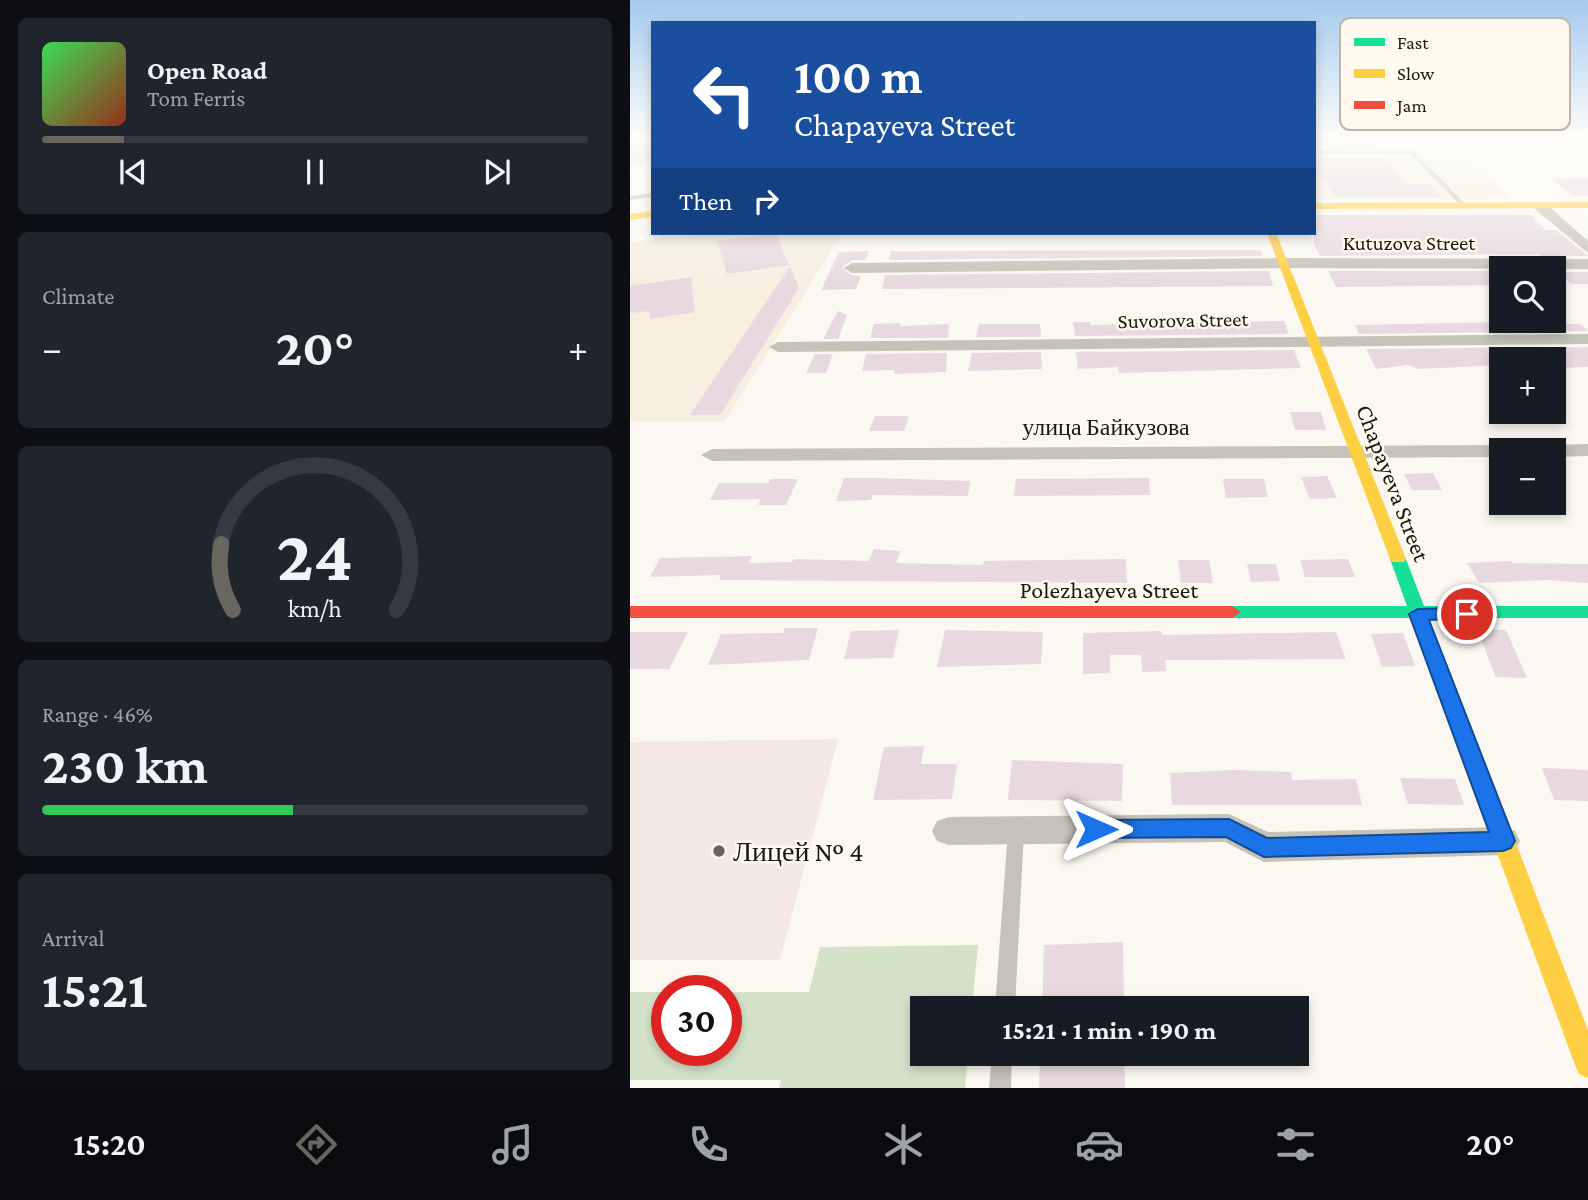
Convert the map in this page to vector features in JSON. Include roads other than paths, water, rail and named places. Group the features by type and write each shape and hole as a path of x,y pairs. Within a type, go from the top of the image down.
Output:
{"street":[{"path":"1316,206 1588,205"},
{"path":"1541,206 1588,249"},
{"path":"630,219 651,214"},
{"path":"630,219 651,220"},
{"name":"Chapayeva Street","path":"1272,235 1358,452 1588,1065"},
{"name":"Kutuzova Street","path":"852,268 1284,263 1588,264"},
{"name":"Suvorova Street","path":"778,347 1588,339"},
{"path":"1566,450 1588,450"},
{"name":"улица Байкузова","path":"712,455 1489,451"},
{"name":"Polezhayeva Street","path":"630,612 1588,612"},
{"path":"949,831 1229,828 1264,847 1503,841"}],"lane":[{"path":"1446,188 1464,206"},
{"path":"630,198 651,195"},
{"path":"1006,996 1016,830"},
{"path":"1000,1088 1001,1066"}],"place":[{"name":"Лицей № 4","path":"719,851"}]}
